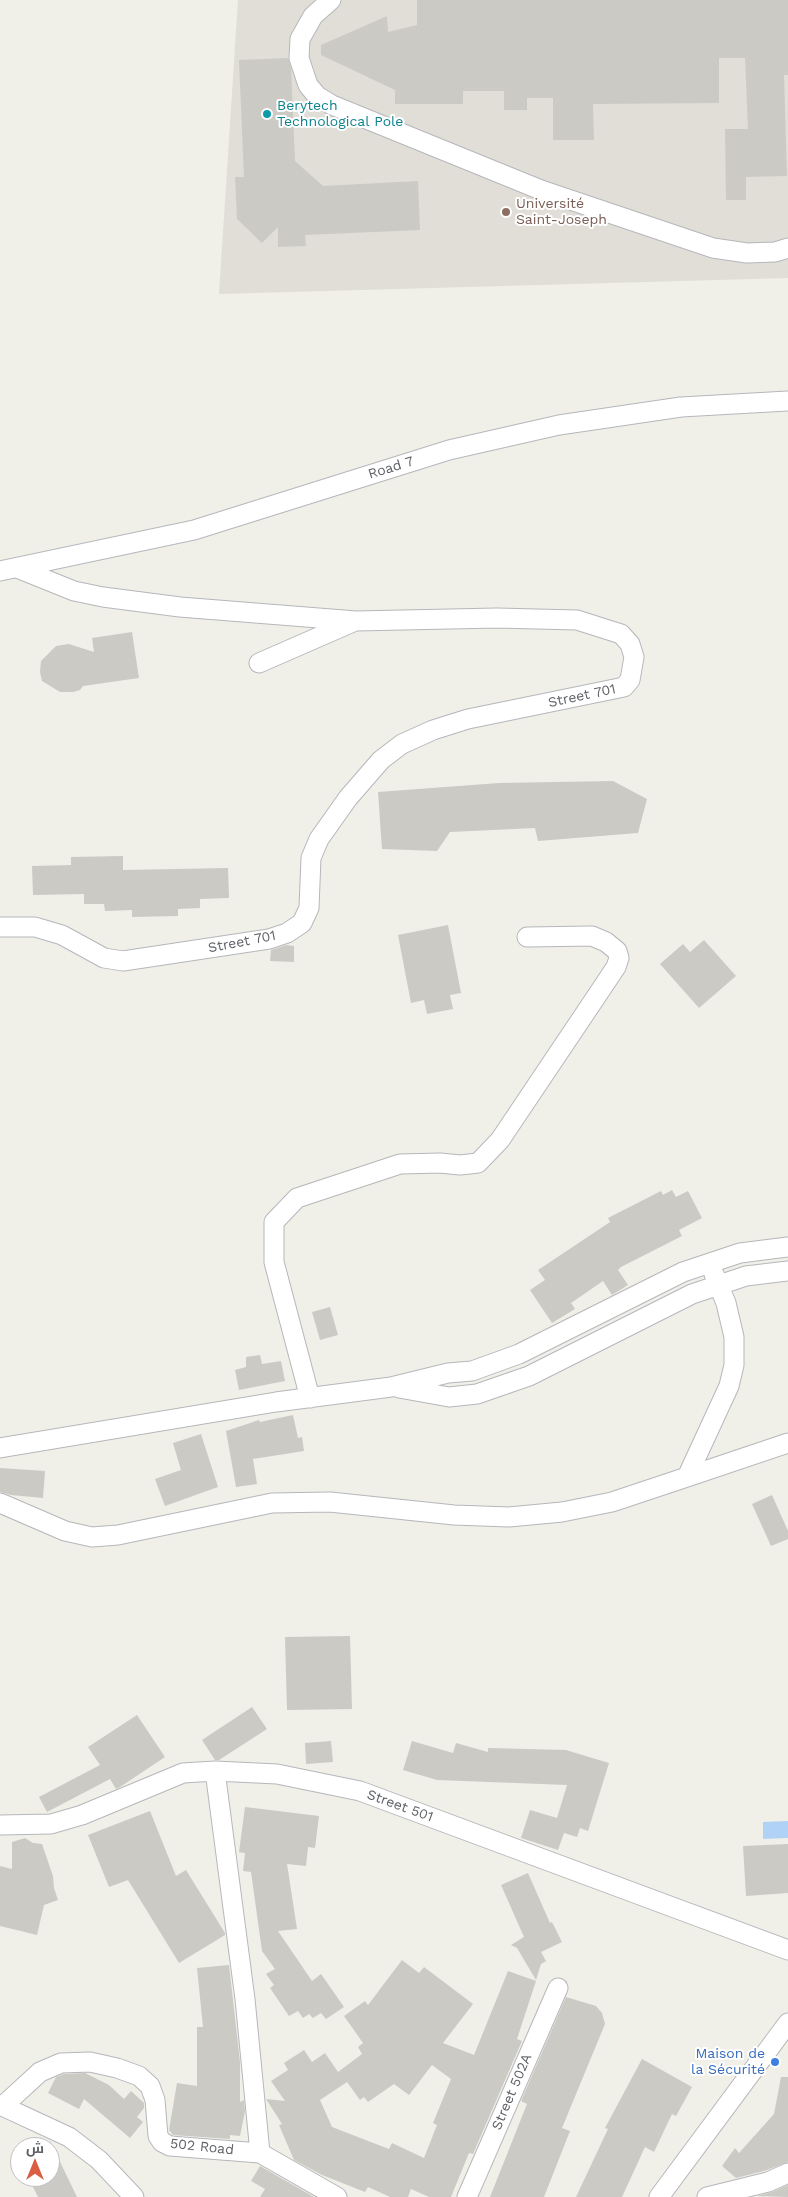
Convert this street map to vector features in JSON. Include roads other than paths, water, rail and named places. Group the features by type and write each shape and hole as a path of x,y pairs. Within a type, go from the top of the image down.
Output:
{"street":[{"path":"331,0 313,16 300,39 298,58 308,85 317,96 332,105 541,190 713,248 747,253 775,252 788,248"},
{"name":"Road 7","path":"8,570 194,530 449,450 558,425 681,407 788,400"},
{"name":"Street 701","path":"0,927 35,927 62,935 104,958 124,961 270,939 302,923 309,908 312,858 320,839 348,798 381,760 402,744 432,730 468,719 624,687 630,680 634,657 630,644 621,634 577,620 497,618 356,621 189,608 111,599 74,591 8,570"},
{"path":"259,663 356,621"},
{"path":"310,1398 274,1262 274,1222 297,1198 400,1164 440,1162 460,1165 478,1162 500,1140 606,983 619,958 617,951 606,942 592,936 528,937"},
{"path":"0,1448 310,1398 391,1387 448,1373 472,1371 520,1354 657,1284 740,1253 788,1247"},
{"path":"687,1477 729,1386 734,1365 734,1337 726,1303 711,1263"},
{"path":"391,1387 449,1397 477,1394 529,1376 667,1305 746,1276 788,1271"},
{"path":"0,1503 65,1531 92,1537 118,1535 272,1503 330,1502 454,1514 509,1517 562,1512 612,1502 788,1443"},
{"path":"215,1771 244,1999 260,2153"},
{"name":"Street 501","path":"0,1825 51,1824 82,1815 182,1773 215,1771 277,1774 360,1791 788,1950"},
{"name":"Street 502A","path":"467,2197 558,1988"},
{"path":"659,2197 788,2023"},
{"name":"502 Road","path":"1,2105 40,2072 61,2063 90,2062 139,2076 150,2086 155,2100 158,2136 162,2142 170,2146 260,2153 337,2197"},
{"path":"1,2105 69,2137 99,2160 134,2197"},
{"path":"707,2197 768,2182 788,2173"}],"water":[{"path":"788,1821 788,1838 763,1839 763,1822"}],"place":[{"name":"Berytech Technological Pole","path":"267,114"},
{"name":"Université Saint-Joseph","path":"506,212"},
{"name":"Maison de la Sécurité","path":"775,2062"}]}
